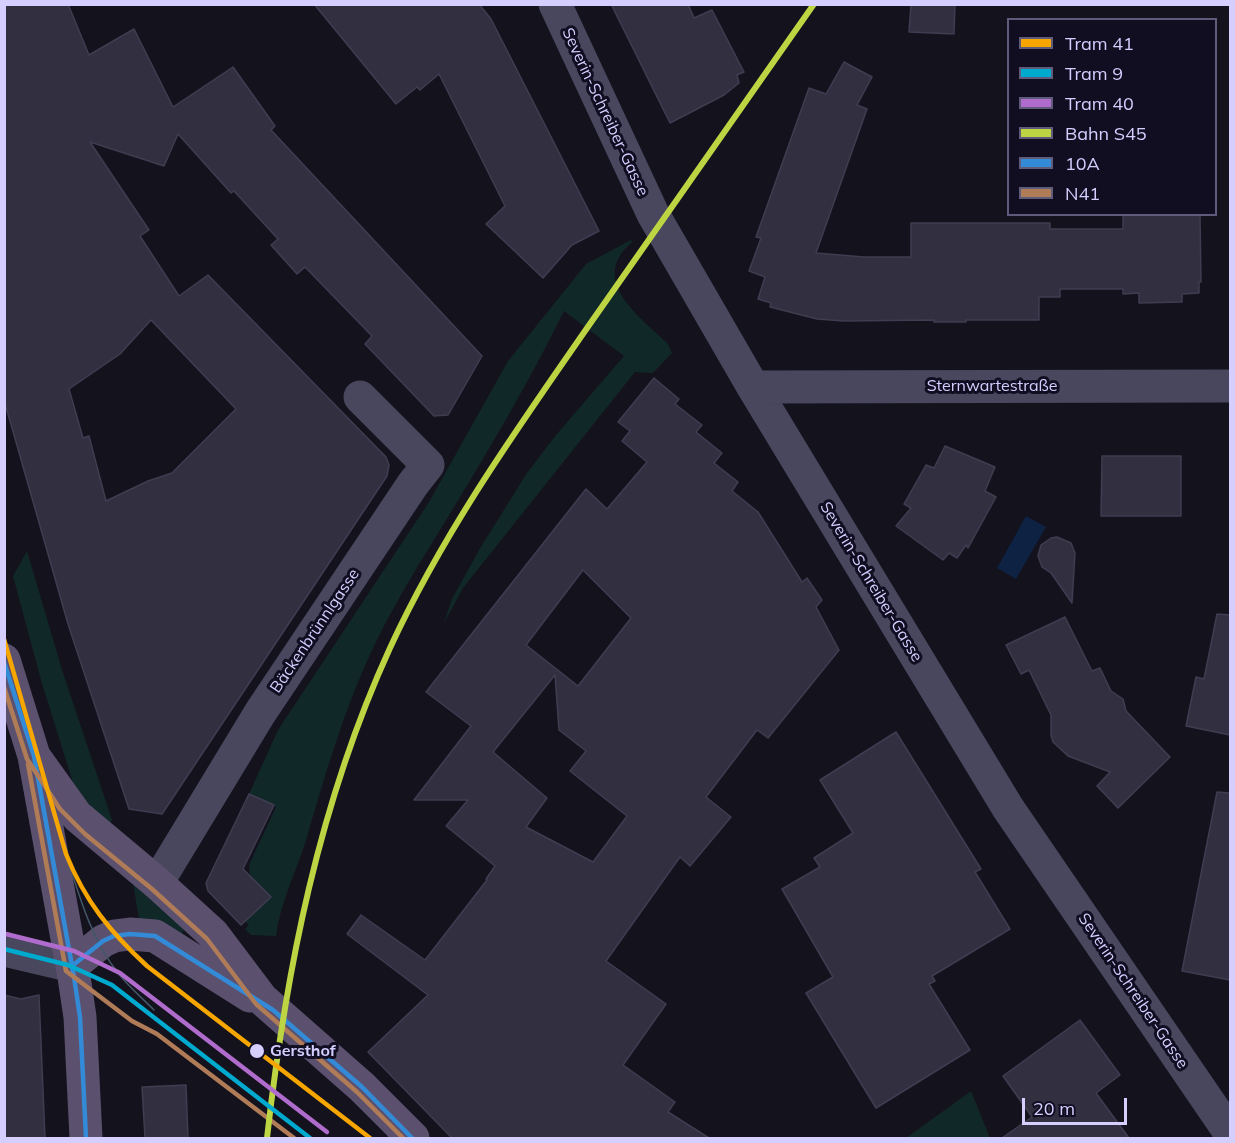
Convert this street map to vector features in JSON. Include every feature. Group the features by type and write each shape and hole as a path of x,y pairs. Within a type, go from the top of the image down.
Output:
{"main road":[{"path":"4,660 34,756 72,966 80,1017 86,1138"},
{"path":"34,756 76,816 157,883 213,934 262,999 362,1087 412,1138"},
{"path":"72,966 103,941 114,936 130,934 155,936 273,1010"}],"street":[{"name":"Severin-Schreiber-Gasse","path":"555,4 653,214 753,387 1008,808 1230,1133"},
{"name":"Sternwartestraße","path":"753,387 1230,386"},
{"name":"Bäckenbrünnlgasse","path":"157,883 260,713 428,465 360,397"},
{"path":"4,950 72,966"}],"green space":[{"path":"631,240 632,242 620,256 615,271 616,284 623,298 668,344 672,353 653,373 635,372 463,588 444,623 452,599 479,550 527,473 556,435 624,356 564,311 508,416 393,608 377,640 338,737 285,899 276,936 251,935 245,929 249,925 245,921 249,865 276,807 249,794 278,730 429,502 508,361 586,264"},
{"path":"27,551 63,673 112,820 106,828 73,783 41,680 13,576"},
{"path":"132,877 184,929 182,934 139,919"},
{"path":"971,1091 990,1138 906,1138"}],"water":[{"path":"1026,516 1046,527 1016,579 997,568"}],"building":[{"path":"4,4 68,4 89,55 134,29 173,107 233,67 275,126 271,130 482,356 448,415 434,416 365,344 372,336 305,267 297,274 271,245 278,239 234,191 231,193 178,134 164,166 90,142 149,230 140,236 179,296 208,275 386,457 389,465 387,476 162,814 129,809 68,624 4,400","holes":["151,320 236,409 172,473 148,481 106,501 89,436 83,438 69,389 120,354"]},
{"path":"314,4 479,4 491,19 599,231 572,245 543,278 486,224 505,206 439,74 420,90 417,87 396,104"},
{"path":"611,4 688,4 694,18 712,10 744,72 737,75 739,83 724,95 670,123"},
{"path":"911,4 955,4 954,34 909,32"},
{"path":"844,62 872,77 857,105 867,109 816,253 864,257 911,257 911,223 1050,223 1050,229 1123,229 1123,216 1200,216 1201,282 1199,282 1199,293 1182,294 1182,302 1139,303 1139,293 1123,294 1123,289 1060,289 1060,297 1039,297 1039,320 844,321 817,319 770,307 771,303 758,299 765,277 749,271 761,238 756,237 809,88 826,94"},
{"path":"654,378 679,399 675,404 702,425 696,432 722,453 714,463 738,482 732,491 758,512 802,582 807,578 822,600 816,607 839,650 768,738 757,730 706,797 731,817 690,866 680,857 606,961 666,1004 623,1065 675,1102 668,1112 709,1138 452,1138 368,1052 428,995 347,934 361,915 425,960 487,880 495,866 446,826 468,800 414,800 471,726 426,692 586,489 607,509 647,462 622,441 630,431 618,422","holes":["583,570 631,618 578,686 526,645","555,675 559,730 586,751 570,771 627,816 593,862 526,827 547,798 493,752"]},
{"path":"945,446 995,467 985,491 996,497 968,548 966,545 957,558 949,553 943,560 896,526 911,508 904,504 926,465 934,468"},
{"path":"1102,456 1181,456 1181,516 1101,516"},
{"path":"1057,537 1071,543 1075,553 1072,603 1051,573 1042,567 1038,556 1041,545"},
{"path":"1217,614 1230,615 1230,735 1186,726 1196,677 1204,679"},
{"path":"1065,617 1092,671 1100,668 1111,691 1123,699 1126,711 1170,757 1118,808 1097,786 1110,772 1068,756 1053,742 1051,715 1029,670 1021,674 1006,645"},
{"path":"896,732 981,869 975,872 1010,929 932,976 935,981 929,984 970,1050 876,1108 806,993 833,977 782,889 820,867 814,858 853,833 820,780"},
{"path":"1217,792 1230,793 1230,980 1182,971"},
{"path":"249,794 274,805 243,869 271,897 241,925 208,891 206,883"},
{"path":"4,995 21,999 39,995 45,1138 4,1138"},
{"path":"1080,1020 1120,1075 1096,1093 1129,1138 1002,1138 1032,1117 1003,1076"},
{"path":"186,1085 188,1138 145,1138 142,1087"}],"tram line":[{"name":"41","path":"4,639 66,854 81,887 100,915 121,941 147,966 370,1138"},
{"path":"66,854 100,946 122,978 154,1010"},
{"name":"40","path":"6,934 74,951 120,973 327,1132"},
{"name":"9","path":"4,949 68,965 112,985 310,1138"}],"rail line":[{"name":"S45","path":"267,1138 284,1012 309,888 325,827 365,707 410,606 432,565 506,446 814,4"}],"transit line":[{"name":"10A","path":"4,662 34,756 74,977 80,1017 86,1138"},
{"name":"N41","path":"4,687 27,759 60,809 85,834 152,889 207,939 256,1004 357,1092 403,1138"},
{"name":"N41","path":"28,764 66,971 132,1021 157,1034 294,1138"},
{"name":"10A","path":"72,966 103,941 114,936 130,934 155,936 273,1010 362,1087 412,1138"}],"place":[{"name":"Gersthof","path":"257,1051"}]}
